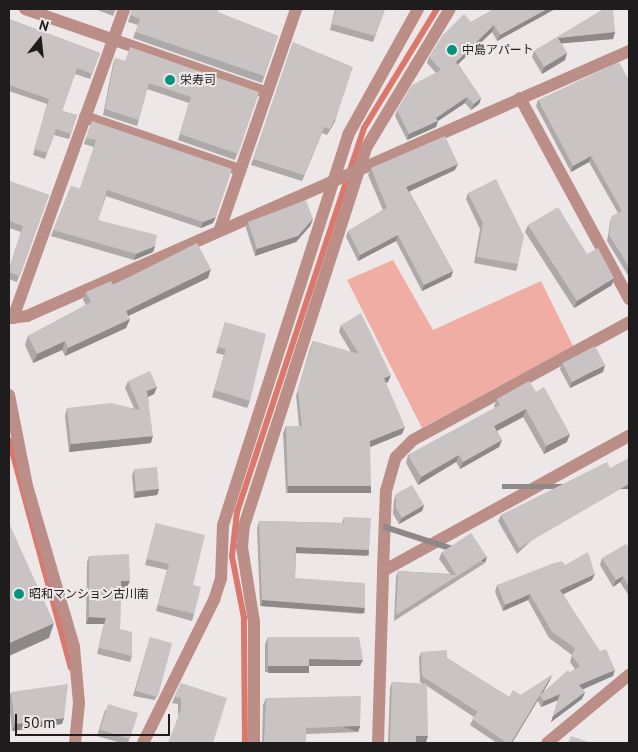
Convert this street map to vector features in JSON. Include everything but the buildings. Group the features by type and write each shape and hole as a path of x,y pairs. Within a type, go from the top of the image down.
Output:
{"street":[{"path":"25,9 267,93"},
{"path":"11,318 124,9"},
{"path":"220,229 296,9"},
{"path":"143,743 214,600 221,578 223,525 364,101 418,9"},
{"path":"254,743 254,622 242,547 244,526 372,133 450,9"},
{"path":"11,318 629,51"},
{"path":"520,98 629,299"},
{"path":"85,118 240,170"},
{"path":"378,743 386,491 396,457 413,440 629,322"},
{"path":"9,394 26,486 74,647 79,703 75,743"},
{"path":"383,571 629,436"},
{"path":"547,743 629,674"}],"shaded area":[{"path":"393,260 433,330 541,281 573,346 422,428 347,280"}],"waterway":[{"path":"245,743 244,618 232,556 237,512 364,128 437,9"},
{"path":"9,440 71,668"}],"place":[{"name":"中島アパート","path":"452,50"},
{"name":"栄寿司","path":"170,80"},
{"name":"昭和マンション古川南","path":"19,594"}]}
